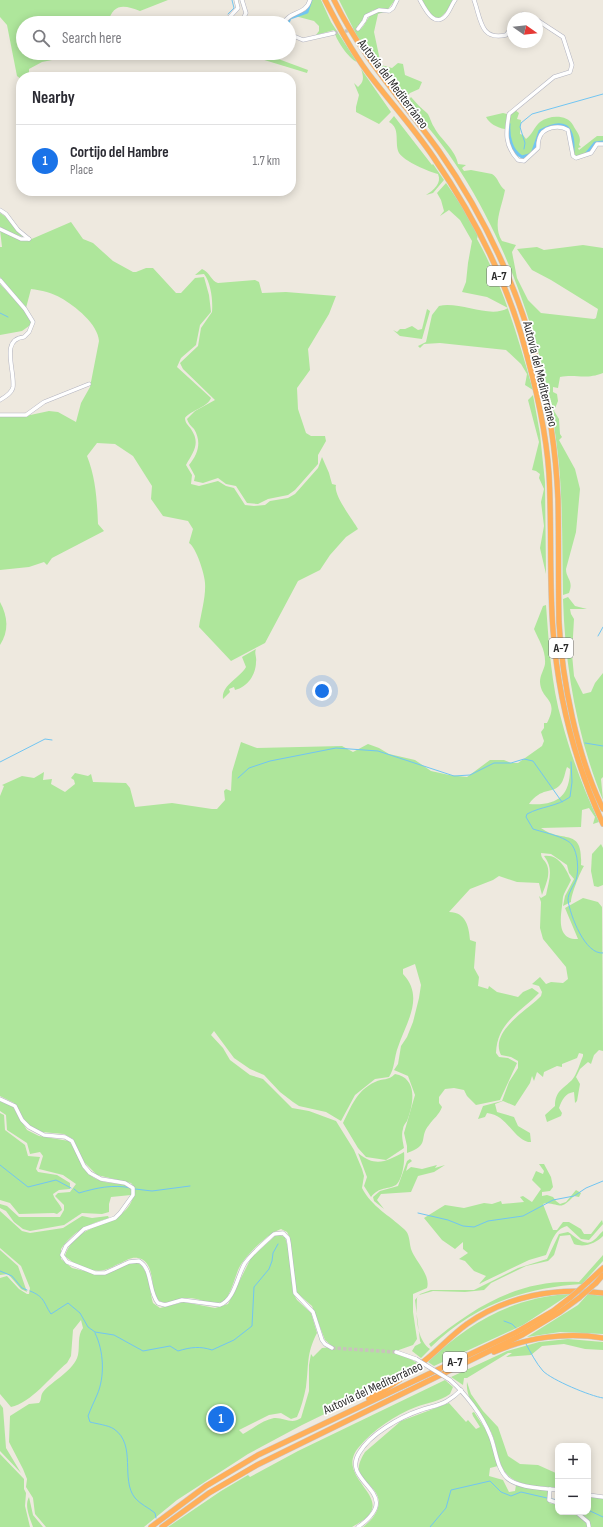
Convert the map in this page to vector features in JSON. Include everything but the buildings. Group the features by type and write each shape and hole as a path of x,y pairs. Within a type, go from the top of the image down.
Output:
{"highway":[{"name":"Autovía del Mediterráneo","path":"325,0 345,38 364,67 433,157 460,198 498,273 521,334 538,400 547,463 553,630 560,687 573,743 588,788 603,824"},
{"name":"Autovía del Mediterráneo","path":"334,0 344,20 367,56 439,152 465,191 495,246 531,338 546,400 556,466 561,645 571,709 579,741 603,809"},
{"name":"Autovía del Mediterráneo","path":"150,1527 188,1499 232,1470 258,1456 334,1418 342,1416 515,1333 540,1319 571,1298 603,1268"},
{"name":"Autovía del Mediterráneo","path":"162,1527 209,1493 257,1465 410,1391 535,1328 579,1298 603,1275"},
{"path":"334,1418 388,1389 408,1375 467,1324 503,1305 522,1298 553,1292 573,1290 603,1293"},
{"path":"410,1391 498,1350 526,1341 562,1336 603,1338"}],"street":[{"path":"231,16 238,8 236,0"},
{"path":"242,0 245,6 245,16"},
{"path":"290,16 305,9 310,0"},
{"path":"358,29 369,13 380,10 389,10 393,8 397,0"},
{"path":"420,0 430,18 435,20 446,16 455,0"},
{"path":"474,0 481,21 488,34 492,37 506,36 507,35"},
{"path":"543,24 563,37 572,69 570,72 554,77 546,82 509,114 506,129 506,141 508,147 518,160 524,160 538,148 539,138 542,134 556,126 562,126 568,130 572,156 576,158 591,153 597,144 603,144"},
{"path":"296,37 303,40 334,33"},
{"path":"0,210 6,214 18,230 29,239 21,239 0,229"},
{"path":"0,280 25,309 33,322 29,332 24,338 17,338 8,345 6,354 13,386 10,393 0,400"},
{"path":"0,415 26,415 44,402 89,384"},
{"path":"0,1099 15,1106 25,1124 39,1133 65,1137 72,1141 84,1166 90,1173 101,1179 126,1183 132,1188 133,1195 114,1218 84,1229 66,1246 62,1255 67,1262 88,1271 100,1274 129,1262 139,1261 146,1266 152,1294 158,1303 165,1305 189,1301 220,1305 230,1298 241,1272 249,1258 274,1234 283,1233 288,1238 295,1293 313,1312 322,1340 328,1347 332,1348"},
{"path":"396,1352 416,1359 450,1380 461,1390 488,1430 499,1465 508,1478 521,1484 555,1490"},
{"path":"452,1397 455,1391 454,1384"},
{"path":"358,1527 371,1518 376,1506 374,1494 356,1470 356,1458 359,1453 382,1430 400,1419 447,1401 461,1390"},
{"path":"452,1397 461,1395 466,1397"},
{"path":"550,1489 549,1500 555,1502"},
{"path":"591,1495 603,1497"},
{"path":"580,1515 588,1522 589,1527"}],"green space":[{"path":"0,0 168,0 140,11 120,7 110,16 16,16 16,60 52,60 42,62 29,69 29,72 16,72 7,25 0,17"},
{"path":"311,0 321,0 331,22 357,62 350,57 343,48 334,30 316,35 319,31 319,26 314,21 295,16 307,10"},
{"path":"339,0 395,0 388,9 374,10 365,16 361,25 357,26 358,31 374,13 384,12 378,14 374,32 381,65 392,68 398,63 403,64 405,75 422,82 419,89 410,93 403,100 357,36"},
{"path":"422,0 453,0 448,10 440,18 431,17"},
{"path":"264,60 281,60 308,70 307,73"},
{"path":"361,69 391,112 379,124 356,112 359,95 354,83 358,87 362,81 363,77"},
{"path":"411,97 428,114 433,125 457,159 458,164 466,165 462,168 464,171 471,170 492,174 496,177 505,190 498,222 499,235 502,241 516,245 512,252 517,278 528,300 541,313 594,319 596,318 598,309 532,270 517,249 537,247 544,250 583,245 603,248 603,373 586,377 560,377 558,388 553,387 553,392 557,394 558,401 554,411 559,419 560,434 562,437 559,440 575,469 580,489 576,532 566,569 571,585 569,593 563,595 562,514 559,465 553,418 543,369 529,320 511,271 490,224 465,180 437,139 406,103"},
{"path":"515,110 519,113 517,119 521,120 520,134 526,139 540,122 548,118 562,117 570,121 577,132 580,142 579,145 581,147 578,148 579,150 597,136 603,136 603,141 597,141 591,152 577,157 574,154 571,138 565,127 555,125 548,127 539,133 535,150 525,157 517,156 513,151 508,136 510,114"},
{"path":"503,113 507,114 505,129 494,125 486,117"},
{"path":"394,116 444,180 433,193 426,195 434,189 438,183 438,174 411,163 399,153 395,128 389,122"},
{"path":"446,183 463,208 478,235 477,239 487,257 508,308 487,297 462,292 466,282 472,241 460,220 449,210 440,216 444,211 437,193"},
{"path":"0,213 4,215 26,238 0,227"},
{"path":"71,222 83,239 93,243 113,261 133,272 146,268 153,268 176,293 181,293 195,278 204,277 209,295 211,312 200,325 196,345 181,358 177,367 211,398 207,404 185,418 186,423 194,434 196,444 186,465 192,475 191,484 199,486 218,481 226,486 234,488 245,505 265,505 270,501 288,498 295,494 318,468 322,457 332,484 336,485 337,495 340,501 358,529 346,537 330,555 320,570 298,581 265,643 231,661 199,627 205,583 200,562 189,543 193,529 188,521 163,516 151,499 152,486 133,456 115,444 97,443 87,456 94,482 98,524 104,531 52,558 47,565 44,562 29,567 0,570 0,416 21,417 49,411 58,412 76,422 81,403 90,387 99,341 95,328 85,316 61,298 43,291 31,289 26,308 0,277 0,247 2,247 0,230 27,241"},
{"path":"202,269 205,270 218,283 255,280 259,282 262,293 286,292 336,296 329,314 308,349 310,370 297,388 298,409 306,433 311,436 325,436 326,441 318,455 318,464 295,490 288,495 268,499 258,504 247,503 236,486 226,484 218,478 203,483 194,481 195,476 189,465 197,452 198,439 194,429 187,419 195,411 215,400 183,369 180,363 198,346 201,328 212,312 211,292 208,282 204,274 195,275"},
{"path":"0,284 24,310 32,322 22,331 0,335"},
{"path":"439,306 456,306 493,312 508,308 533,390 525,385 527,374 521,364 506,350 440,343 424,344 420,348 418,346 426,342 432,315"},
{"path":"427,309 430,311 422,339 400,336 393,330 397,332 400,329 405,329 412,326 418,330 422,329"},
{"path":"533,395 540,434 545,482 546,574 540,548 544,526 541,502 544,489 539,478 540,474 532,470 539,442 528,400"},
{"path":"568,597 575,606 587,609 570,609 574,619 572,654 574,676 583,694 591,692 595,683 603,673 603,777 601,779 603,800 586,752 574,701 566,650 564,625 563,599"},
{"path":"0,602 5,613 6,629 0,645"},
{"path":"546,605 551,664 558,708 574,760 599,822 593,824 595,817 589,808 582,810 581,827 541,828 549,833 575,840 579,845 581,865 584,866 572,894 571,902 563,906 565,896 574,879 569,873 567,865 551,854 541,853 548,869 547,880 542,895 539,883 517,882 499,876 470,889 449,912 463,917 469,930 470,940 476,942 474,968 479,977 478,986 488,989 489,986 497,992 518,997 523,992 532,988 539,993 505,1025 497,1042 496,1053 499,1057 508,1058 517,1063 500,1100 476,1105 467,1096 464,1090 454,1088 445,1089 439,1097 439,1103 442,1107 426,1130 422,1144 407,1153 404,1133 415,1095 408,1076 394,1070 398,1064 401,1046 407,1037 413,1022 419,998 421,985 415,964 403,969 403,974 413,992 412,1010 397,1051 391,1074 389,1077 375,1079 355,1095 341,1121 326,1112 299,1106 280,1092 264,1075 250,1069 234,1058 214,1031 211,1035 223,1048 230,1060 250,1075 263,1079 292,1108 309,1111 336,1121 354,1150 362,1169 364,1176 362,1188 366,1195 376,1206 407,1233 413,1254 425,1273 428,1283 427,1288 413,1294 413,1312 417,1339 413,1345 396,1351 396,1354 404,1355 417,1363 384,1385 302,1425 248,1454 177,1500 144,1527 46,1527 35,1514 33,1498 26,1487 27,1479 9,1442 10,1416 29,1404 39,1403 43,1392 68,1371 76,1361 78,1355 79,1338 83,1328 81,1320 73,1330 71,1356 67,1363 33,1395 11,1407 0,1394 0,1278 7,1276 19,1289 27,1294 29,1294 30,1288 21,1266 0,1248 0,1211 22,1231 30,1233 63,1228 82,1216 92,1218 108,1216 109,1218 82,1229 71,1237 61,1249 61,1259 72,1268 101,1275 130,1263 141,1265 147,1276 153,1303 160,1308 184,1302 215,1308 228,1304 251,1258 275,1236 279,1235 285,1237 288,1248 293,1293 297,1300 311,1313 317,1333 313,1340 309,1354 306,1387 297,1417 291,1419 281,1413 269,1415 239,1430 243,1434 270,1419 278,1418 294,1421 301,1418 309,1391 309,1365 311,1354 313,1357 322,1348 333,1347 325,1340 312,1306 296,1292 290,1238 287,1232 281,1229 270,1235 246,1257 239,1268 227,1297 222,1302 218,1303 189,1298 162,1302 155,1294 151,1273 148,1266 144,1261 138,1258 129,1259 108,1269 99,1271 83,1268 65,1256 72,1243 81,1234 124,1212 131,1202 135,1188 131,1183 97,1175 84,1162 73,1139 64,1134 42,1132 27,1124 14,1103 0,1096 0,796 4,786 2,785 22,776 34,778 44,772 43,780 52,779 51,784 65,792 75,784 74,780 71,778 75,773 88,776 91,774 93,782 126,783 130,788 135,807 172,803 217,809 225,800 224,791 226,789 231,791 232,772 241,742 257,748 342,746 353,752 368,744 389,754 415,760 431,771 467,777 490,760 504,760 511,763 518,763 542,746 544,741 541,732 544,728 544,723 547,723 552,709 549,700 541,688 540,679 545,664 545,659 542,646 534,629 543,606","holes":["567,767 570,769 567,787 560,798 547,803 529,804 538,795 557,788 562,781"]},
{"path":"256,649 256,667 253,675 244,686 235,690 234,687 229,689 230,692 223,699 225,690 246,667 242,657"},
{"path":"601,844 603,848 603,885 598,887 594,886 591,871 592,854"},
{"path":"544,856 554,857 558,860 564,867 571,880 563,896 561,918 562,928 567,936 578,939 565,908 583,898 598,902 602,907 603,1051 599,1050 594,1055 591,1064 588,1062 580,1069 576,1077 580,1084 577,1101 575,1103 574,1092 566,1095 559,1108 562,1113 561,1116 547,1122 545,1115 555,1106 556,1097 560,1091 574,1078 583,1054 579,1053 577,1058 562,1064 562,1067 557,1066 544,1072 543,1077 537,1072 534,1081 532,1076 530,1083 515,1106 503,1101 495,1104 497,1112 514,1117 518,1126 530,1133 531,1142 528,1142 518,1136 505,1122 494,1115 487,1113 485,1117 478,1119 483,1106 502,1101 509,1082 518,1068 518,1061 511,1057 501,1055 499,1046 500,1037 512,1021 541,996 542,992 539,986 532,984 540,977 546,984 551,982 563,983 568,979 566,967 543,939 540,928 541,902 539,896 541,898 546,895 550,875 549,865"},
{"path":"395,1074 402,1076 408,1081 411,1086 412,1093 411,1107 402,1131 404,1148 386,1160 366,1157 358,1148 343,1123 359,1094 369,1085 390,1078"},
{"path":"0,1101 13,1107 27,1130 39,1136 69,1141 86,1171 97,1179 105,1182 130,1186 132,1191 131,1195 111,1197 109,1212 102,1214 82,1213 64,1225 30,1231 23,1229 14,1222 6,1211 0,1208 0,1204 7,1206 19,1217 60,1217 64,1210 64,1205 55,1196 58,1193 70,1192 76,1184 63,1175 39,1169 43,1156 40,1152 30,1154 27,1143 7,1130 6,1115 0,1111"},
{"path":"0,1113 4,1115 5,1130 25,1145 28,1156 40,1157 36,1169 38,1172 57,1175 70,1183 70,1189 59,1190 53,1194 62,1210 57,1214 19,1214 10,1203 0,1200"},
{"path":"404,1152 403,1169 396,1185 377,1191 371,1197 364,1186 367,1177 358,1153 364,1158 381,1162"},
{"path":"410,1159 412,1161 408,1164 406,1171 411,1167 422,1169 437,1165 435,1168 445,1165 434,1172 418,1176 411,1192 381,1194 377,1200 384,1209 374,1201 373,1197 380,1191 398,1186 407,1161"},
{"path":"539,1164 544,1164 551,1177 553,1187 550,1191 542,1192 542,1196 547,1195 553,1197 560,1204 566,1202 576,1190 581,1193 579,1197 574,1196 561,1206 546,1203 543,1204 553,1230 557,1230 563,1222 569,1222 581,1229 584,1234 591,1234 602,1220 603,1224 589,1240 581,1239 567,1226 559,1230 556,1234 546,1255 529,1260 479,1284 486,1276 474,1271 465,1261 459,1259 468,1253 463,1249 463,1242 455,1249 442,1240 424,1218 445,1205 464,1208 484,1203 492,1204 501,1201 502,1204 524,1202 520,1197 523,1196 532,1202 541,1189 532,1180 536,1171 543,1174 544,1171"},
{"path":"603,1231 603,1236 600,1239 594,1243 586,1245 574,1244 570,1235 560,1236 554,1255 548,1261 526,1266 491,1283 484,1290 465,1292 433,1291 419,1295 431,1290 474,1290 518,1268 547,1259 559,1234 568,1232 587,1243 594,1240"},
{"path":"0,1250 18,1266 27,1292 21,1289 8,1274 0,1275"},
{"path":"603,1255 603,1261 582,1284 540,1290 500,1301 464,1320 447,1332 431,1347 429,1344 463,1318 498,1298 536,1285 557,1282 579,1282"},
{"path":"570,1294 523,1325 434,1366 428,1362 459,1335 493,1314 529,1300"},
{"path":"588,1294 603,1296 603,1334 560,1332 527,1337 578,1305"},
{"path":"418,1296 417,1298 417,1315 415,1300"},
{"path":"419,1334 425,1345 430,1349 421,1358 412,1351 415,1346 421,1343"},
{"path":"568,1339 603,1342 603,1350 585,1349 564,1344 542,1346 531,1355 506,1357 512,1353 508,1353 467,1378 464,1378 463,1385 451,1377 507,1351 539,1342"},
{"path":"445,1380 453,1387 450,1394 438,1400 408,1410 392,1419 378,1429 359,1447 353,1457 353,1467 372,1501 372,1509 367,1517 352,1527 168,1527 221,1491 248,1475 250,1477 298,1451"},
{"path":"467,1382 471,1394 483,1411 498,1427 508,1456 520,1464 538,1465 555,1473 555,1488 533,1486 520,1483 506,1473 500,1462 491,1432 475,1408 467,1389"},
{"path":"449,1403 466,1422 468,1420 476,1429 480,1427 473,1416 472,1413 474,1412 488,1433 498,1466 490,1468 489,1476 503,1480 509,1492 515,1491 516,1485 549,1490 549,1503 555,1504 555,1515 576,1515 583,1519 588,1527 363,1527 375,1515 379,1505 379,1500 372,1487 361,1476 359,1470 360,1463 365,1452 401,1421"},
{"path":"0,1404 3,1408 6,1448 21,1473 0,1451"},
{"path":"0,1454 24,1479 24,1489 26,1493 25,1506 30,1527 0,1527"},
{"path":"29,1497 33,1515 43,1527 33,1527 27,1508"},
{"path":"591,1497 603,1499 603,1527 591,1527 589,1521 582,1515 591,1515"}],"waterway":[{"path":"228,14 234,8 232,0"},
{"path":"296,16 307,12 311,0"},
{"path":"524,149 525,143 520,127 521,123 532,114 603,94"},
{"path":"509,124 511,143 515,151 522,157 529,155"},
{"path":"533,151 540,131 555,125 566,126 569,130 572,135 573,151"},
{"path":"587,153 595,143 603,142"},
{"path":"0,313 8,317"},
{"path":"598,636 603,627"},
{"path":"0,762 45,739 52,740"},
{"path":"585,743 603,746"},
{"path":"238,778 249,768 270,761 336,748 378,751 454,776 470,775 494,763 511,763 524,759 533,761 562,802"},
{"path":"571,762 572,782 570,797 559,803 533,811 527,814 526,817 533,829 565,840 574,848 577,857 577,872 576,880 568,897 569,907 575,924 590,948 596,952 603,953"},
{"path":"0,1165 28,1187 56,1180 71,1188"},
{"path":"418,1213 448,1220 463,1226 474,1227 488,1221 523,1216 553,1200 574,1196 586,1188 603,1181"},
{"path":"74,1189 79,1193 105,1187 118,1186 131,1188"},
{"path":"135,1189 152,1191 190,1186"},
{"path":"30,1291 38,1295 43,1300 51,1314 68,1303 80,1313 88,1327 95,1332 114,1335 143,1351 170,1346 178,1351 195,1348 212,1350 234,1340 252,1326 254,1287 269,1269 273,1253 278,1244"},
{"path":"0,1271 12,1276 22,1288 27,1290"},
{"path":"504,1321 512,1324 516,1328"},
{"path":"95,1333 102,1356 102,1372 100,1388 88,1416 90,1422 112,1428 121,1436 127,1453 131,1490 137,1500 155,1513 156,1518"},
{"path":"526,1344 538,1365 548,1375 572,1387 603,1398"},
{"path":"430,1527 446,1508 451,1490 490,1481 501,1492 511,1496 521,1492 547,1498"},
{"path":"591,1511 603,1517"}],"tunnel":[{"path":"334,33 358,29"},
{"path":"332,1348 396,1352"}],"place":[{"name":"Cortijo del Hambre","path":"221,1419"}]}
